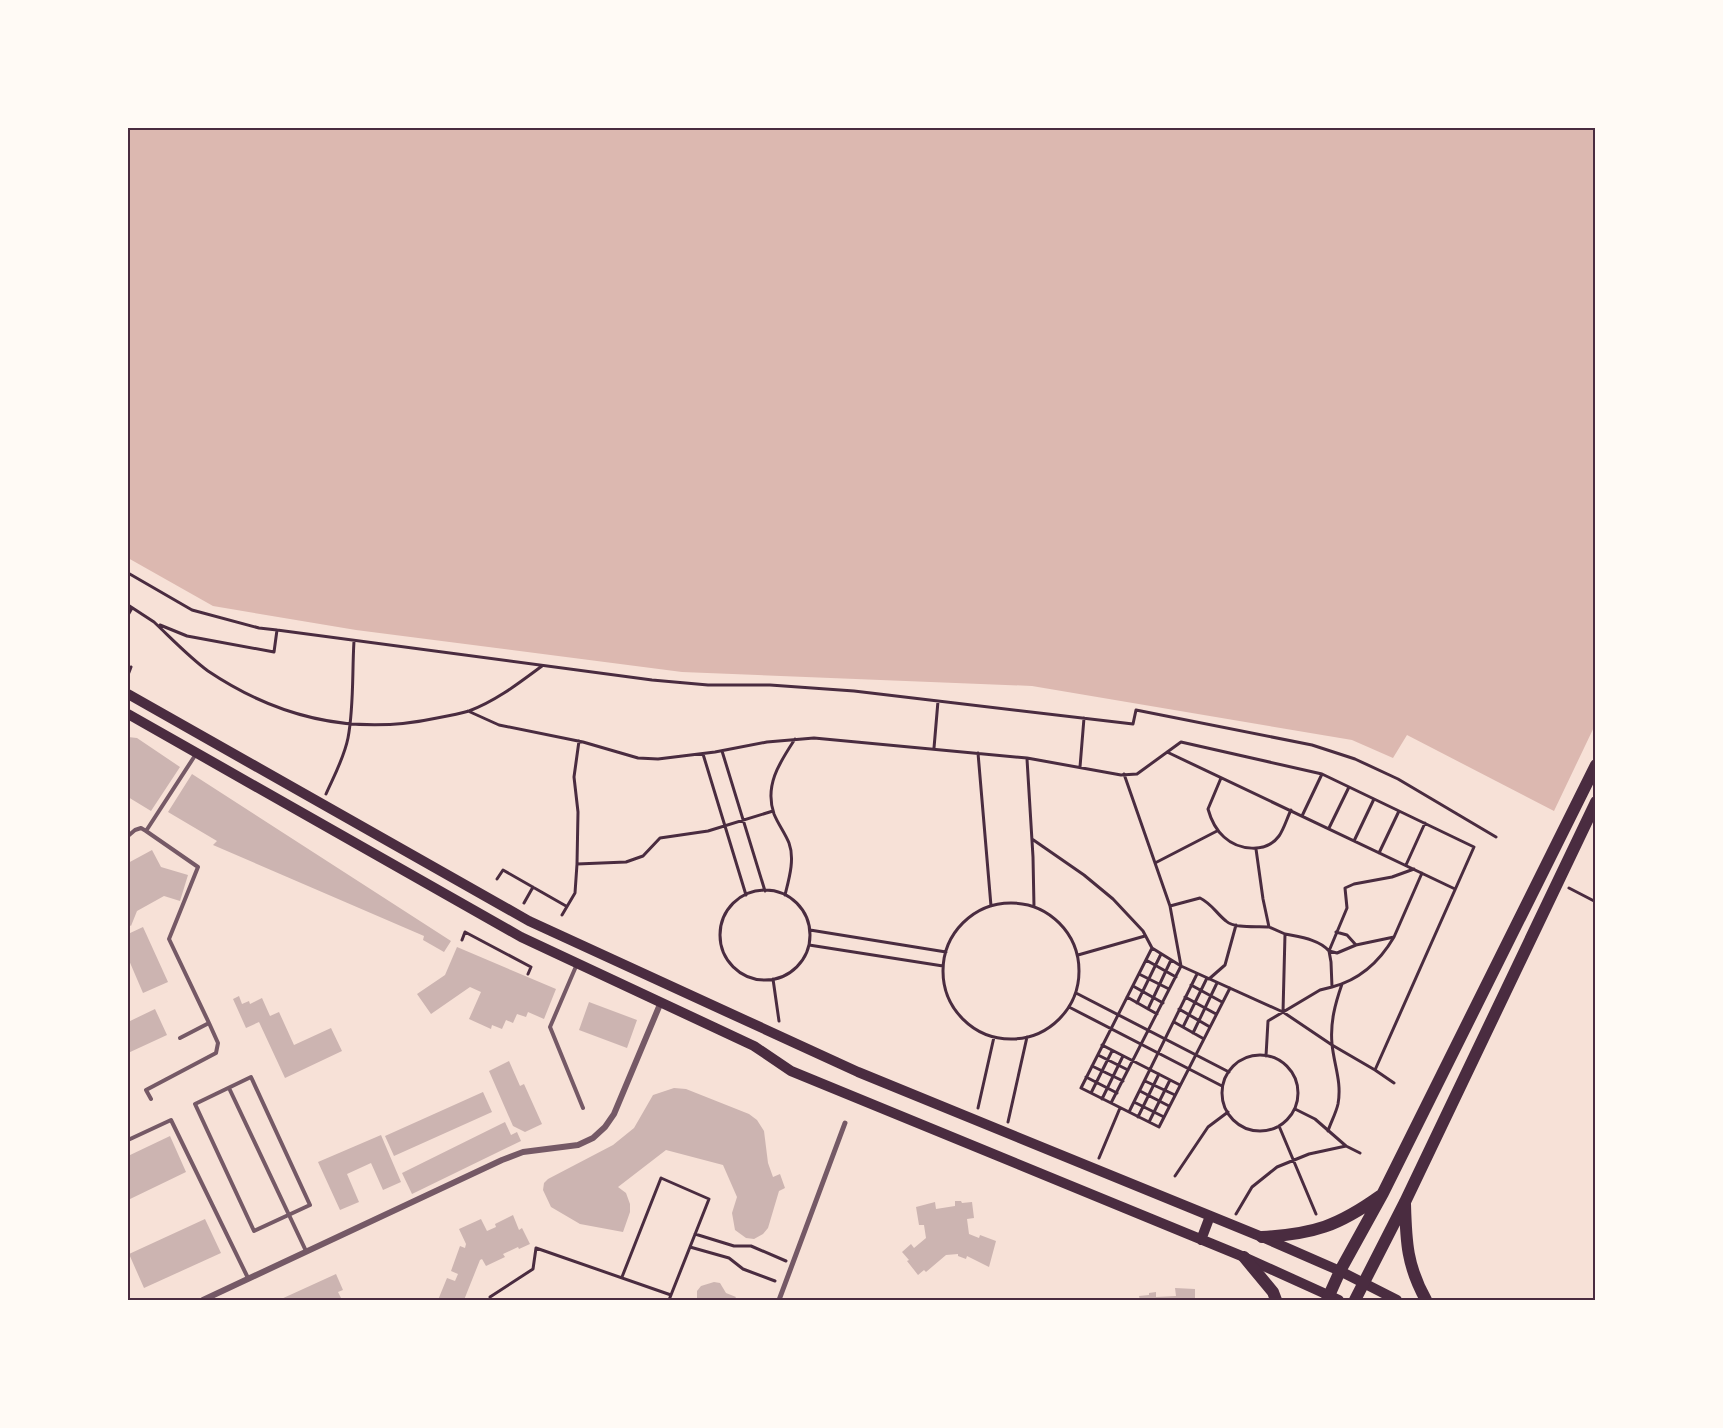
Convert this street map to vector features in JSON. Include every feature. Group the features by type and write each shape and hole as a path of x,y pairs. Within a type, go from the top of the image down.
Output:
{"main road":[{"path":"128,694 529,921 782,1038 975,1120 1262,1237 1340,1271 1397,1300"},
{"path":"128,714 521,937 753,1046 791,1071 1244,1257 1331,1299 1340,1271 1383,1193 1596,765"},
{"path":"1355,1300 1562,884 1596,801"},
{"path":"1262,1237 1297,1235 1327,1227 1354,1214 1383,1193"},
{"path":"1405,1202 1406,1243 1412,1271 1426,1300"},
{"path":"1201,1240 1210,1216"},
{"path":"1244,1257 1273,1292 1276,1300"}],"street":[{"path":"203,1300 512,1156 523,1152 578,1145 592,1138 605,1127 614,1114 661,1002"},
{"path":"779,1300 845,1123"}],"lane":[{"path":"146,831 196,753"},
{"path":"128,836 141,828 198,867 169,939 218,1043 216,1053 146,1090 151,1099"},
{"path":"578,963 550,1027 584,1108"},
{"path":"180,1038 209,1023"},
{"path":"251,1077 310,1205 254,1231 195,1104 229,1088 251,1077"},
{"path":"229,1088 306,1252"},
{"path":"128,1140 171,1120 248,1279"}],"path":[{"path":"128,573 192,610 259,628 354,641 708,685 770,685 854,691 1133,724 1136,710 1312,745 1355,759 1398,779 1496,837"},
{"path":"128,605 173,632 274,652 277,630"},
{"path":"128,615 132,608"},
{"path":"154,622 207,670 257,699 305,717 350,724 403,725 468,711 500,697 542,666"},
{"path":"321,804 344,753 350,724 354,641"},
{"path":"128,675 131,667"},
{"path":"934,748 938,701"},
{"path":"468,711 499,725 579,741 638,758 658,759 704,754 767,742 814,738 1027,758 1124,774 1137,774 1181,741 1322,774 1473,847 1375,1070"},
{"path":"1080,767 1084,718"},
{"path":"785,895 791,870 790,844 773,812 771,784 780,762 795,739"},
{"path":"562,915 575,893 578,812 574,777 579,741"},
{"path":"722,751 765,891"},
{"path":"1167,752 1455,889"},
{"path":"978,753 991,906"},
{"path":"704,754 746,895"},
{"path":"1027,758 1034,907"},
{"path":"1112,1103 1181,966 1170,906 1124,774"},
{"path":"1302,816 1322,774"},
{"path":"1222,778 1208,809 1212,824 1224,838 1240,847 1256,849 1270,844 1279,836 1291,810"},
{"path":"1329,828 1349,787"},
{"path":"1354,841 1374,799"},
{"path":"1380,853 1399,811"},
{"path":"577,864 626,862 643,856 660,838 708,831 773,812"},
{"path":"1406,865 1425,824"},
{"path":"1155,863 1218,831"},
{"path":"1032,839 1084,874 1113,899 1145,936 1152,948 1197,974 1283,1012 1394,1083"},
{"path":"1256,849 1269,927"},
{"path":"1329,951 1347,908 1345,888 1354,884 1392,877 1414,869"},
{"path":"497,879 503,870 566,906"},
{"path":"1266,1056 1268,1021 1320,990 1354,978 1372,965 1386,950 1422,873"},
{"path":"1562,884 1596,902"},
{"path":"757,891 771,891 785,895 797,903 806,916 810,930 809,945 803,960 793,971 774,979 764,981 750,978 737,971 727,960 721,947 720,932 723,918 731,905 746,895 757,891"},
{"path":"1170,906 1200,898 1210,903 1228,923 1269,927 1285,934 1315,941 1329,951 1332,987"},
{"path":"1004,903 1026,904 1046,912 1063,925 1075,944 1080,965 1076,993 1069,1007 1056,1023 1035,1035 1011,1040 988,1036 967,1024 952,1006 944,984 946,952 951,938 965,920 983,908 991,906 1004,903"},
{"path":"1183,1027 1208,979 1225,965 1236,925"},
{"path":"810,930 946,952"},
{"path":"462,940 465,932 531,967 528,974"},
{"path":"1336,932 1347,935 1356,945"},
{"path":"1283,1012 1285,934"},
{"path":"1077,955 1145,936"},
{"path":"1329,951 1337,953 1356,945 1394,937"},
{"path":"809,945 944,966"},
{"path":"1152,948 1081,1088 1102,1099 1159,1127 1230,988"},
{"path":"1137,1003 1161,954"},
{"path":"1146,960 1176,977"},
{"path":"1148,1009 1171,960"},
{"path":"1139,974 1169,989"},
{"path":"1129,1112 1197,974"},
{"path":"774,979 782,1038"},
{"path":"1193,1033 1217,983"},
{"path":"1328,1131 1338,1104 1339,1085 1332,1045 1332,1018 1342,984"},
{"path":"1191,985 1222,1002"},
{"path":"1133,986 1162,1003"},
{"path":"1076,993 1229,1072"},
{"path":"1127,997 1157,1014"},
{"path":"1185,997 1216,1014"},
{"path":"1069,1007 1223,1087"},
{"path":"1179,1009 1210,1026"},
{"path":"1173,1022 1204,1039"},
{"path":"975,1120 994,1036"},
{"path":"1006,1132 1027,1037"},
{"path":"1102,1045 1180,1085"},
{"path":"1091,1093 1112,1051"},
{"path":"1098,1055 1128,1070"},
{"path":"1102,1099 1123,1056"},
{"path":"1251,1056 1275,1058 1293,1073 1298,1085 1295,1109 1279,1126 1266,1131 1241,1126 1228,1112 1222,1094 1229,1072 1240,1061 1251,1056"},
{"path":"1092,1066 1123,1081"},
{"path":"1138,1117 1159,1074"},
{"path":"1086,1077 1117,1093"},
{"path":"1149,1122 1170,1080"},
{"path":"1145,1081 1175,1095"},
{"path":"1140,1091 1169,1106"},
{"path":"1134,1102 1164,1117"},
{"path":"1094,1168 1120,1107"},
{"path":"1295,1109 1315,1119 1346,1146 1360,1153"},
{"path":"1175,1176 1208,1127 1228,1112"},
{"path":"1279,1126 1316,1214"},
{"path":"1231,1224 1252,1187 1277,1167 1309,1154 1346,1146"},
{"path":"622,1277 661,1178 709,1199 669,1300"},
{"path":"695,1234 734,1246 751,1246 793,1263"},
{"path":"690,1247 729,1258 743,1269 785,1285"},
{"path":"491,1300 490,1297 534,1269 536,1248 671,1295"}],"shaded area":[{"path":"128,128 1595,128 1595,725 1554,811 1407,735 1393,758 1352,740 1032,686 682,672 356,630 213,606 128,558"}],"building":[{"path":"128,737 137,738 180,767 151,811 128,797"},
{"path":"192,774 451,941 444,952 423,940 424,936 213,845 217,841 168,812"},
{"path":"152,850 161,867 188,875 180,901 164,896 137,911 131,926 128,924 128,863"},
{"path":"143,927 168,982 143,993 128,958 128,934"},
{"path":"457,947 556,989 544,1019 528,1012 526,1017 517,1014 513,1023 506,1020 502,1029 492,1025 491,1029 469,1019 481,992 470,987 431,1014 417,994 445,975"},
{"path":"239,996 242,1004 249,1001 250,1004 262,998 270,1016 279,1012 294,1045 331,1028 342,1051 285,1078 259,1022 246,1028 233,999"},
{"path":"589,1002 637,1020 627,1048 579,1030"},
{"path":"155,1009 167,1035 128,1053 128,1022"},
{"path":"509,1061 520,1086 524,1084 542,1124 525,1132 513,1126 489,1071"},
{"path":"674,1088 686,1089 749,1114 757,1120 764,1131 768,1163 773,1177 780,1174 785,1188 779,1191 768,1228 763,1234 754,1239 746,1238 735,1230 732,1213 737,1197 723,1165 666,1150 618,1187 626,1193 630,1204 630,1212 623,1232 580,1224 551,1207 543,1190 544,1183 548,1179 613,1145 634,1128 653,1095"},
{"path":"483,1092 492,1112 394,1156 385,1136"},
{"path":"505,1122 511,1135 517,1132 521,1141 412,1194 402,1173"},
{"path":"381,1135 401,1182 383,1190 371,1163 347,1174 359,1202 340,1210 318,1162"},
{"path":"170,1136 186,1172 128,1200 128,1156"},
{"path":"955,1201 972,1202 974,1218 967,1219 969,1234 996,1241 989,1267 967,1256 966,1259 958,1254 946,1255 926,1272 924,1270 918,1275 902,1252 911,1244 914,1248 926,1238 924,1225 919,1225 916,1207 935,1202 936,1209 955,1206"},
{"path":"513,1215 519,1230 522,1228 530,1244 503,1254 505,1257 486,1266 482,1259 480,1260 464,1300 438,1300 447,1278 455,1281 458,1274 451,1271 460,1246 465,1248 466,1244 459,1229 481,1219 487,1231"},
{"path":"205,1219 221,1253 144,1288 129,1254"},
{"path":"336,1274 343,1290 338,1292 342,1300 279,1300"},
{"path":"714,1282 720,1283 726,1293 736,1297 734,1300 697,1300 697,1291 701,1286"},
{"path":"1175,1288 1195,1289 1195,1300 1140,1300 1139,1296 1156,1292 1156,1297 1176,1296"}]}
